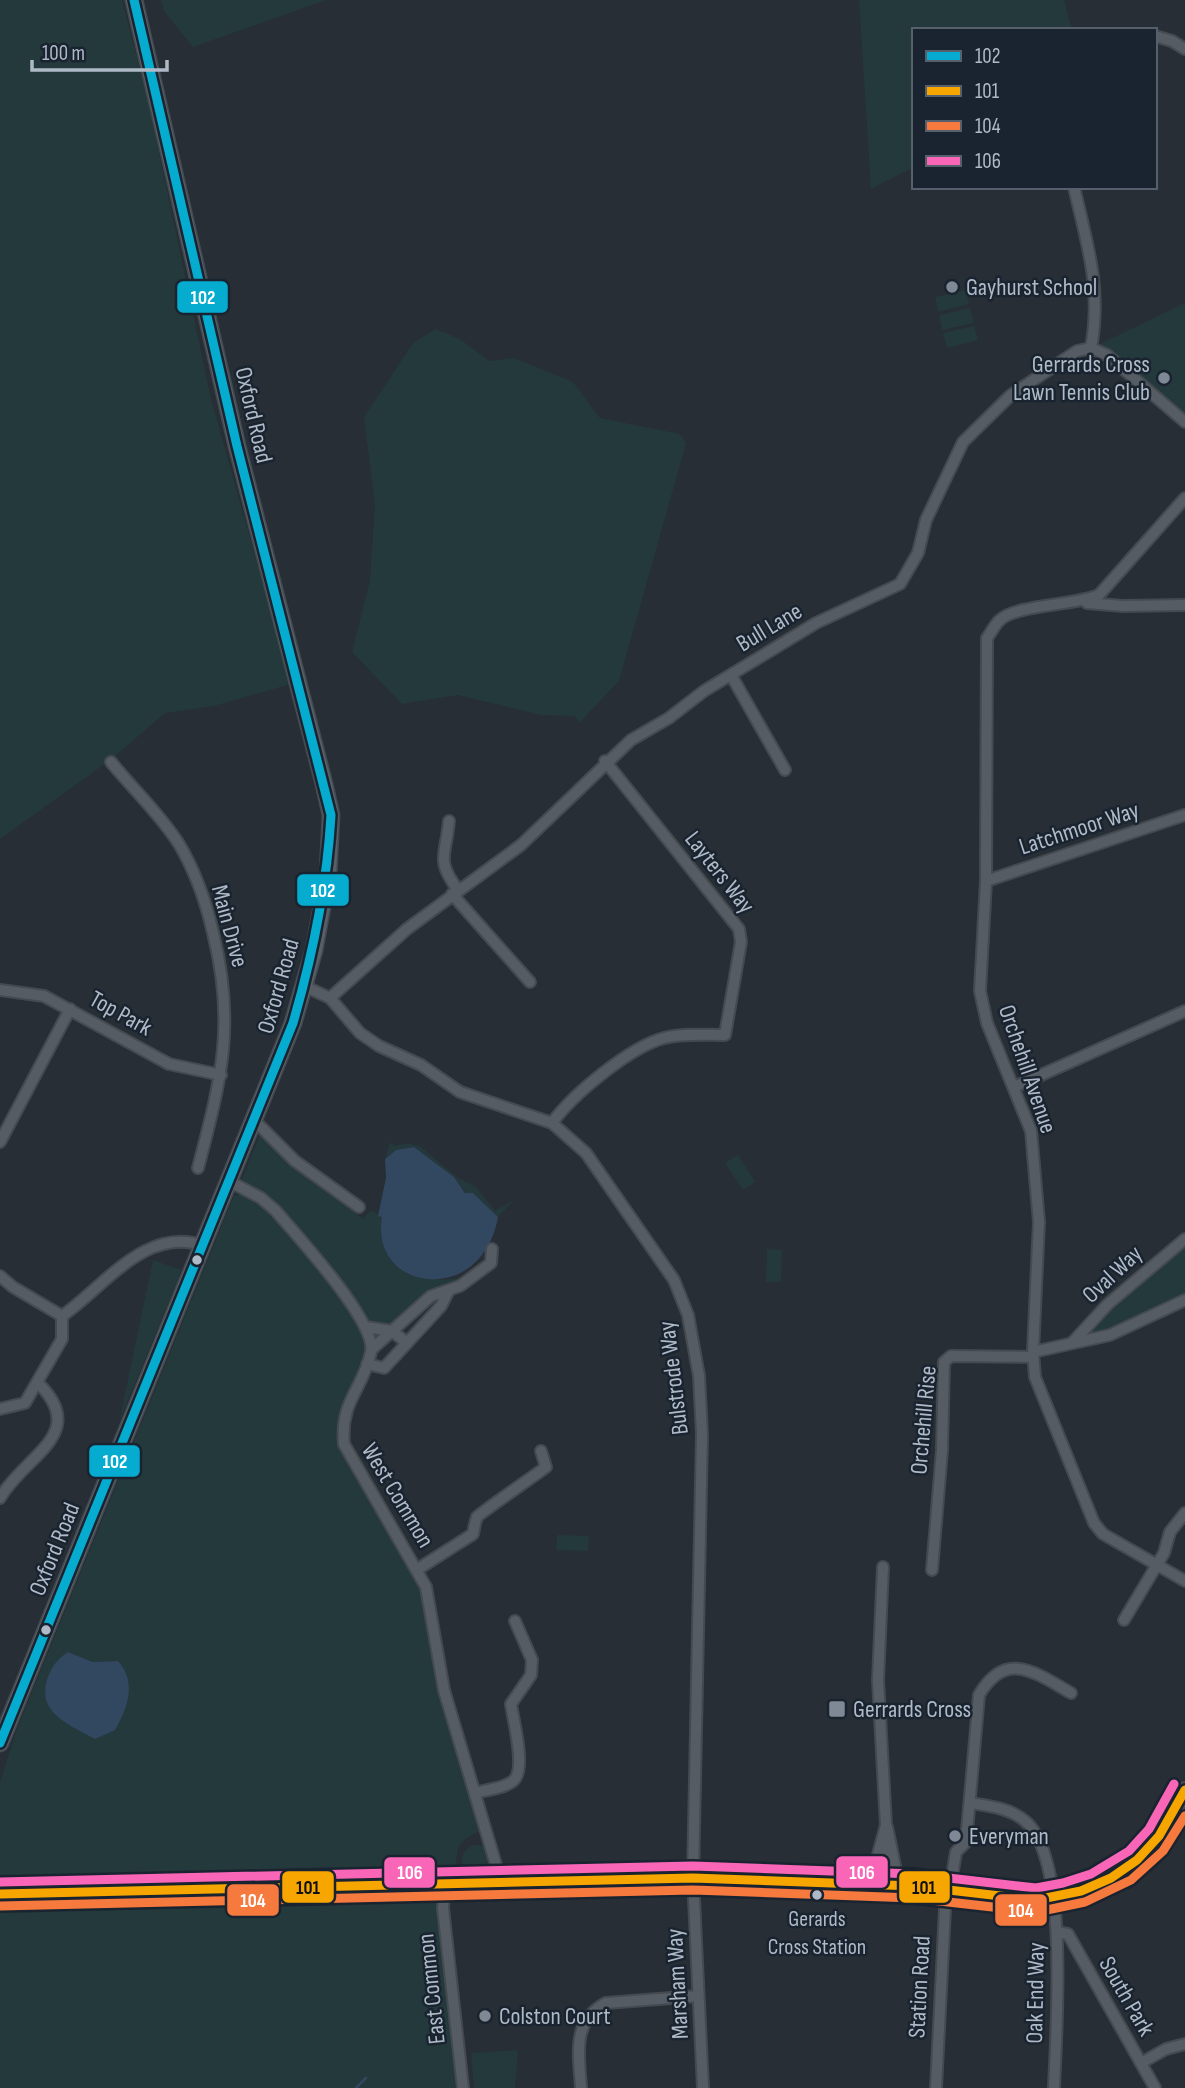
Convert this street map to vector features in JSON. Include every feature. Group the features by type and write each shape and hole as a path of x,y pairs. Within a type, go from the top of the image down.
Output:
{"main road":[{"name":"Oxford Road","path":"0,1743 204,1246 227,1180 280,1059 304,986 326,884 331,815 237,446 134,0"},
{"path":"0,1894 502,1885 693,1878 873,1884 948,1889 1036,1900 1054,1899 1095,1884 1147,1851 1160,1835 1185,1790"}],"street":[{"path":"1157,37 1172,41 1185,49"},
{"path":"1074,189 1095,272 1095,324 1091,348 1107,355 1185,422"},
{"name":"Bull Lane","path":"330,998 407,929 521,845 605,761 631,740 731,675 830,616 882,595 906,576 918,553 926,520 963,442 1011,395 1076,351 1091,348"},
{"name":"Orchehill Avenue","path":"1185,498 1110,586 1082,602 1030,609 1001,619 987,639 986,881 980,990 987,1023 1031,1131 1039,1222 1033,1355 1035,1377 1094,1523 1103,1534 1185,1581"},
{"path":"1110,586 1123,606"},
{"path":"1082,602 1123,606 1185,605"},
{"path":"731,675 785,770"},
{"name":"Main Drive","path":"111,761 177,841 191,867 207,908 220,957 227,1010 221,1075 198,1168"},
{"name":"Layters Way","path":"552,1123 567,1102 582,1089 650,1043 667,1037 725,1035 741,942 739,929 605,761"},
{"name":"Latchmoor Way","path":"986,881 1185,815"},
{"path":"449,821 442,857 444,872 455,892 530,982"},
{"name":"Bulstrode Way","path":"304,986 330,998 360,1033 379,1046 421,1065 460,1092 552,1123 586,1153 674,1280 688,1315 699,1376 702,1434 693,1878"},
{"name":"Top Park","path":"0,990 44,996 169,1064 221,1075"},
{"path":"0,1142 70,1009"},
{"path":"1014,1087 1185,1011"},
{"path":"251,1122 260,1126 295,1161 359,1207"},
{"path":"227,1180 261,1198 275,1211 366,1327 372,1349 431,1296 448,1292 491,1263 492,1249"},
{"name":"Oval Way","path":"1072,1343 1108,1304 1185,1239"},
{"path":"62,1316 97,1290 112,1272 146,1251 178,1240 204,1246"},
{"path":"0,1276 13,1287 62,1316"},
{"path":"367,1364 384,1368 441,1306 448,1292"},
{"name":"Oval Way","path":"1033,1355 1110,1335 1185,1300"},
{"path":"411,1314 423,1325"},
{"path":"0,1409 25,1403 62,1339 62,1316"},
{"path":"366,1327 393,1331 407,1343"},
{"name":"West Common","path":"372,1349 342,1423 344,1444 426,1587 444,1690 502,1885"},
{"name":"Orchehill Rise","path":"932,1570 942,1450 944,1362 951,1356 1033,1355"},
{"path":"3,1493 58,1430 59,1411 52,1397 38,1383"},
{"path":"541,1451 546,1467"},
{"path":"418,1569 473,1534 477,1516 484,1509 502,1500 546,1467"},
{"path":"546,1467 558,1472"},
{"path":"1124,1620 1157,1565 1170,1532 1185,1513"},
{"path":"873,1884 886,1856 878,1680 883,1567"},
{"path":"475,1793 516,1780 521,1769 511,1704 531,1675 532,1660 516,1620"},
{"name":"Station Road","path":"936,2088 948,1889 956,1852 967,1842 979,1695 988,1681 1001,1671 1022,1668 1072,1693"},
{"name":"Oak End Way","path":"970,1803 1012,1812 1026,1822 1037,1836 1054,1899 1057,1931 1054,2088"},
{"path":"886,1825 899,1886"},
{"name":"Marsham Way","path":"693,1878 703,2088"},
{"name":"East Common","path":"444,1885 443,1908 463,2088"},
{"name":"South Park","path":"1057,1931 1068,1934 1155,2088"},
{"path":"581,2088 577,2039 582,2024 597,2008 606,2003 698,1996"},
{"path":"1141,2063 1166,2049 1185,2045"}],"green space":[{"path":"0,0 122,0 148,100 211,399 291,684 214,706 165,713 113,758 0,839"},
{"path":"161,0 326,0 193,47 164,11"},
{"path":"859,0 1064,0 1071,28 912,28 912,168 871,189"},
{"path":"966,290 969,304 938,312 935,297"},
{"name":"Gerrards Cross Lawn Tennis Club","path":"1185,303 1185,413 1100,344"},
{"path":"970,308 974,323 942,330 939,315"},
{"path":"974,326 978,340 947,348 943,333"},
{"path":"436,329 460,339 489,361 514,358 573,382 600,418 680,434 686,443 619,681 579,723 575,716 541,715 458,695 402,704 352,652 370,580 375,504 364,417 413,343"},
{"path":"261,1132 292,1167 363,1219 371,1210 382,1217 384,1246 397,1267 426,1279 457,1278 458,1282 392,1326 368,1321 280,1211 241,1182"},
{"path":"390,1142 394,1146 408,1143 421,1147 458,1178 475,1186 495,1211 514,1200 498,1217 473,1193 466,1193 454,1177 414,1147 396,1150 385,1159"},
{"path":"738,1155 755,1182 743,1190 725,1163"},
{"path":"241,1194 273,1214 312,1259 316,1269 337,1291 359,1322 366,1349 364,1363 356,1391 339,1430 421,1586 452,1737 483,1830 459,1846 456,1864 448,1877 0,1889 0,1782 17,1729 234,1196","holes":["68,1652 93,1662 118,1661 95,1739"]},
{"path":"1185,1245 1185,1295 1090,1335 1089,1330"},
{"path":"767,1249 782,1250 781,1282 766,1282"},
{"path":"153,1260 182,1270 119,1422"},
{"path":"557,1535 589,1536 588,1551 556,1550"},
{"path":"477,1845 488,1849 492,1860 488,1871 477,1875 466,1871 462,1860 466,1849"},
{"path":"435,1892 458,2088 0,2088 0,1902"},
{"path":"518,2050 515,2088 474,2088 471,2053"}],"water":[{"path":"414,1147 454,1177 465,1193 473,1193 498,1217 488,1246 471,1266 451,1277 429,1279 409,1274 392,1261 383,1242 382,1217 378,1216 386,1178 385,1159 396,1150"},
{"path":"68,1652 93,1662 118,1661 127,1678 127,1704 120,1722 115,1730 95,1739 56,1716 46,1699 48,1677 56,1663"}],"waterway":[{"path":"356,2088 366,2078"}],"transit line":[{"name":"102","path":"0,1743 293,1023 318,920 329,842 331,815 237,446 134,0"},
{"name":"106","path":"0,1882 693,1866 914,1874 1036,1888 1091,1874 1129,1851 1149,1829 1174,1784"},
{"name":"101","path":"0,1894 693,1878 914,1886 1036,1900 1081,1891 1111,1878 1137,1860 1159,1836 1185,1790"},
{"name":"104","path":"0,1906 693,1890 913,1898 1037,1912 1085,1902 1131,1880 1163,1851 1185,1816"}],"place":[{"name":"Gayhurst School","path":"952,287"},
{"name":"Gerrards Cross Lawn Tennis Club","path":"1164,378"},
{"name":"Gerrards Cross","path":"837,1709"},
{"name":"Everyman","path":"955,1836"},
{"name":"Gerards Cross Station","path":"817,1895"},
{"name":"Colston Court","path":"485,2016"}]}
